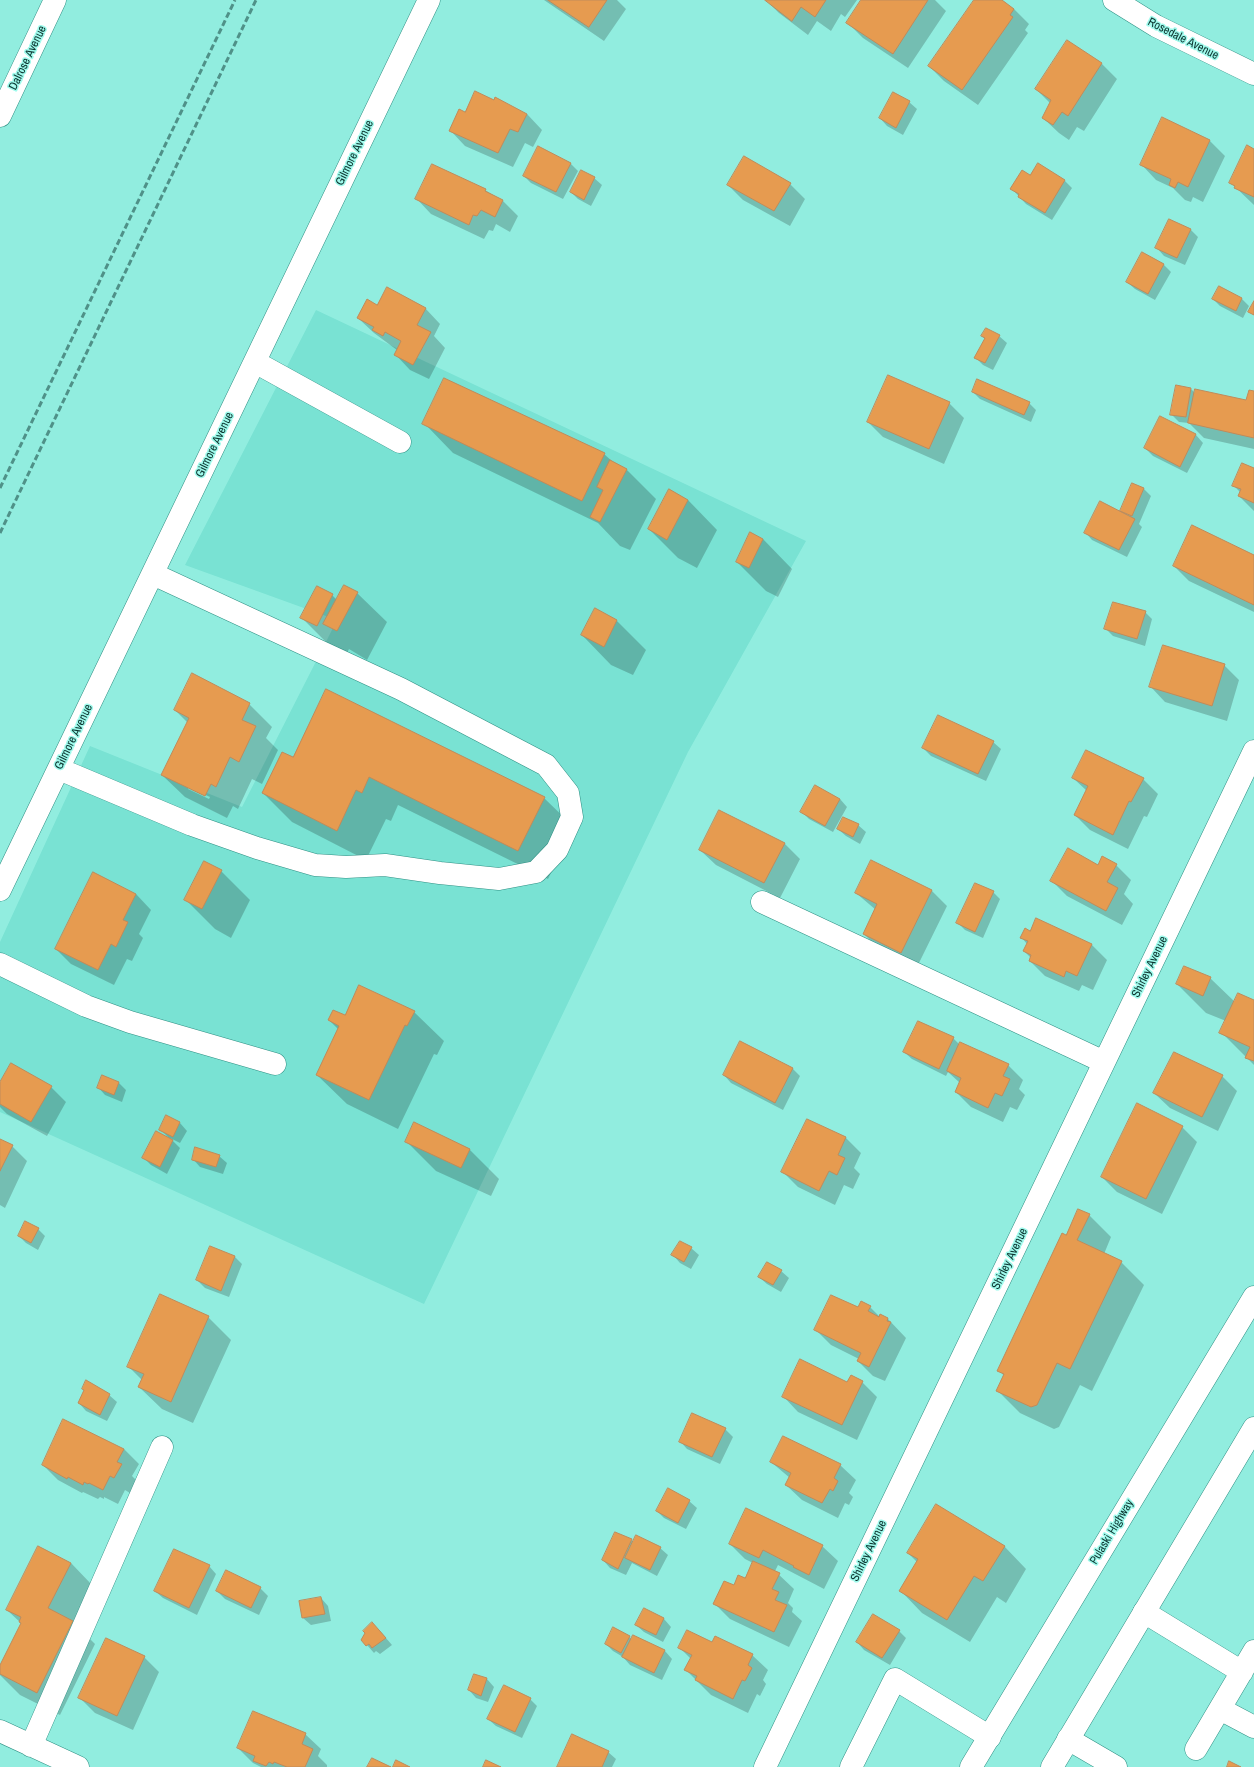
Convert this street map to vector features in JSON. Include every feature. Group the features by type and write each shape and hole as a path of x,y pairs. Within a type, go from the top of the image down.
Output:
{"main road":[{"name":"Dalrose Avenue","path":"0,116 55,0"},
{"name":"Gilmore Avenue","path":"0,890 429,0"},
{"name":"Rosedale Avenue","path":"1114,0 1156,26 1254,74"},
{"path":"255,362 400,442"},
{"path":"59,769 192,825 257,848 315,865 346,867 385,865 440,873 499,879 536,872 557,850 572,817 568,793 546,765 401,688 152,574"},
{"name":"Shirley Avenue","path":"765,1767 1254,751"},
{"path":"762,902 1104,1062"},
{"path":"0,964 86,1006 130,1022 275,1064"},
{"name":"Pulaski Highway","path":"971,1767 1254,1296"},
{"path":"1052,1767 1254,1428"},
{"path":"39,1755 162,1447"},
{"path":"1144,1612 1242,1672"},
{"path":"1196,1750 1254,1651"},
{"path":"851,1767 895,1679 990,1737"},
{"path":"1220,1709 1254,1727"},
{"path":"0,1731 39,1755 78,1767"},
{"path":"1068,1740 1116,1767"}],"shaded area":[{"path":"316,310 806,541 688,752 424,1304 0,1112 0,942 90,746 242,807 337,620 185,565"}],"building":[{"path":"548,0 607,0 589,27"},
{"path":"765,0 826,0 815,17 801,7 792,21"},
{"path":"861,0 928,0 893,54 846,23"},
{"path":"974,0 1002,0 1014,9 1010,15 1013,17 962,90 928,66"},
{"path":"1067,40 1102,63 1068,116 1062,112 1053,125 1042,118 1051,100 1035,89"},
{"path":"475,91 494,100 495,97 527,114 518,132 510,129 498,153 449,131 459,109 465,112"},
{"path":"893,92 910,101 896,128 879,118"},
{"path":"1162,117 1210,140 1188,187 1178,182 1175,188 1169,185 1171,179 1140,165"},
{"path":"1247,145 1254,149 1254,197 1234,188 1235,186 1229,183"},
{"path":"538,146 571,163 556,192 523,176"},
{"path":"744,156 791,183 774,211 727,185"},
{"path":"1038,163 1065,180 1045,213 1018,197 1019,194 1010,189 1022,170 1030,175"},
{"path":"432,164 486,189 485,191 503,200 495,217 481,210 477,216 473,215 469,225 415,199"},
{"path":"581,170 595,177 584,200 570,192"},
{"path":"1169,219 1191,229 1177,258 1155,248"},
{"path":"1142,252 1164,264 1148,294 1126,282"},
{"path":"1219,286 1242,298 1236,311 1212,299"},
{"path":"387,287 426,308 417,325 431,332 413,365 394,355 401,341 385,332 383,336 372,330 374,327 357,318 367,299 377,305"},
{"path":"1254,301 1254,315 1248,312"},
{"path":"986,328 1000,335 985,363 974,358 985,338 981,336"},
{"path":"888,375 950,402 929,449 867,422"},
{"path":"444,378 605,453 582,501 422,424"},
{"path":"977,379 1030,402 1024,415 972,392"},
{"path":"1176,385 1191,388 1186,417 1170,415"},
{"path":"1195,389 1246,400 1249,390 1254,391 1254,438 1188,423"},
{"path":"1160,416 1196,434 1180,467 1144,448"},
{"path":"610,460 627,469 600,522 590,517 603,490 597,487"},
{"path":"1242,463 1254,468 1254,503 1238,496 1241,489 1232,486"},
{"path":"1132,483 1144,488 1132,516 1120,511"},
{"path":"669,489 688,500 667,540 648,529"},
{"path":"1100,501 1135,519 1119,550 1084,533"},
{"path":"1192,525 1254,555 1254,605 1173,566"},
{"path":"750,532 763,539 749,568 736,562"},
{"path":"344,585 358,592 337,631 323,624"},
{"path":"317,586 333,594 317,626 300,618"},
{"path":"1113,602 1146,611 1137,639 1104,629"},
{"path":"595,608 617,620 604,647 581,635"},
{"path":"1163,645 1225,664 1212,706 1149,687"},
{"path":"192,673 250,703 242,720 256,726 239,762 230,757 216,787 211,784 205,796 161,775 189,718 174,710"},
{"path":"326,689 545,797 518,851 369,777 362,793 356,790 337,831 262,793 282,752 293,757"},
{"path":"938,715 994,741 978,774 922,748"},
{"path":"1086,750 1144,778 1131,802 1129,801 1113,835 1074,815 1088,786 1072,778"},
{"path":"815,785 840,799 825,826 800,812"},
{"path":"719,810 785,843 764,883 699,850"},
{"path":"843,817 859,824 853,837 837,829"},
{"path":"1068,848 1098,865 1102,856 1117,864 1107,882 1118,888 1106,911 1050,881"},
{"path":"871,860 932,890 901,953 863,934 877,904 855,893"},
{"path":"204,861 222,870 202,909 184,900"},
{"path":"93,872 136,894 123,920 128,922 116,947 111,944 98,970 55,949"},
{"path":"975,883 994,891 975,932 956,923"},
{"path":"1036,918 1092,944 1077,976 1066,971 1064,977 1029,961 1031,955 1023,951 1028,941 1020,938 1025,928 1030,931"},
{"path":"1184,966 1211,977 1203,996 1176,984"},
{"path":"359,985 415,1011 407,1026 405,1025 369,1100 316,1075 339,1026 328,1020 333,1010 345,1015"},
{"path":"1238,993 1254,1000 1254,1061 1245,1058 1250,1047 1219,1033"},
{"path":"918,1021 954,1037 939,1069 903,1052"},
{"path":"740,1041 793,1068 775,1103 723,1075"},
{"path":"960,1042 1009,1064 1003,1076 1010,1079 1002,1096 995,1093 988,1108 955,1092 961,1078 947,1071"},
{"path":"1174,1052 1223,1075 1202,1117 1153,1093"},
{"path":"11,1063 52,1086 31,1122 0,1104 0,1082"},
{"path":"102,1075 119,1082 114,1095 97,1088"},
{"path":"1137,1103 1183,1126 1146,1199 1101,1177"},
{"path":"166,1115 180,1122 173,1137 159,1130"},
{"path":"807,1119 846,1137 838,1155 845,1158 837,1175 829,1171 819,1191 781,1172"},
{"path":"414,1122 470,1149 461,1168 405,1142"},
{"path":"156,1131 173,1140 160,1167 142,1158"},
{"path":"0,1139 13,1145 0,1171"},
{"path":"195,1147 220,1155 216,1167 192,1160"},
{"path":"1078,1209 1090,1214 1077,1240 1122,1261 1070,1369 1057,1363 1037,1405 1031,1407 996,1391 1004,1374 997,1371 1062,1233 1066,1235"},
{"path":"25,1221 39,1228 31,1243 18,1236"},
{"path":"680,1241 692,1247 684,1262 671,1255"},
{"path":"210,1246 235,1256 221,1291 196,1280"},
{"path":"767,1262 782,1270 773,1285 758,1277"},
{"path":"160,1294 209,1316 171,1402 138,1387 144,1374 127,1367"},
{"path":"831,1295 858,1307 861,1301 871,1306 868,1311 879,1317 880,1314 888,1318 887,1321 891,1322 869,1367 857,1361 861,1353 814,1330"},
{"path":"800,1359 847,1382 851,1375 863,1381 842,1425 782,1397"},
{"path":"86,1380 110,1394 100,1415 78,1403 84,1390 82,1389"},
{"path":"692,1413 726,1428 712,1457 679,1442"},
{"path":"63,1419 124,1449 117,1462 122,1464 114,1478 110,1476 103,1490 89,1483 84,1482 83,1485 68,1477 67,1479 42,1465"},
{"path":"783,1436 841,1464 834,1478 838,1481 833,1491 830,1489 822,1503 785,1485 791,1473 770,1462"},
{"path":"668,1488 690,1500 678,1523 656,1511"},
{"path":"936,1504 1005,1546 983,1581 974,1576 947,1620 899,1591 918,1559 907,1553"},
{"path":"746,1508 823,1545 809,1575 763,1550 759,1558 729,1544"},
{"path":"615,1532 632,1539 618,1569 602,1560"},
{"path":"636,1535 661,1547 650,1570 625,1558"},
{"path":"38,1546 71,1563 48,1608 73,1621 37,1693 0,1674 0,1665 21,1623 19,1622 21,1617 6,1610"},
{"path":"174,1549 210,1565 189,1608 154,1591"},
{"path":"753,1561 780,1573 772,1589 779,1592 775,1600 787,1605 774,1632 713,1604 724,1581 734,1585 738,1575 745,1578"},
{"path":"226,1570 261,1587 251,1608 216,1591"},
{"path":"321,1597 325,1614 302,1618 299,1601"},
{"path":"644,1608 664,1618 656,1635 635,1625"},
{"path":"873,1614 900,1630 882,1658 856,1642"},
{"path":"372,1622 386,1638 372,1648 369,1644 366,1646 361,1640 365,1633 363,1631"},
{"path":"613,1627 630,1636 621,1653 605,1644"},
{"path":"687,1630 712,1642 715,1636 753,1654 748,1665 752,1668 745,1681 742,1680 733,1699 695,1680 697,1676 684,1670 692,1655 678,1648"},
{"path":"633,1635 665,1650 654,1673 622,1657"},
{"path":"106,1638 145,1656 117,1716 78,1698"},
{"path":"474,1674 487,1678 481,1696 468,1690"},
{"path":"504,1685 531,1698 515,1732 487,1719"},
{"path":"253,1711 306,1733 302,1744 313,1749 305,1767 287,1767 274,1762 273,1764 269,1762 266,1766 253,1761 255,1756 237,1748"},
{"path":"572,1734 609,1751 602,1767 557,1767"},
{"path":"372,1758 391,1767 367,1767"},
{"path":"396,1760 410,1767 393,1767"},
{"path":"486,1760 501,1767 483,1767"},
{"path":"1229,1761 1241,1767 1227,1767"}],"railway":[{"path":"0,488 235,0"},
{"path":"0,533 256,0"}]}
